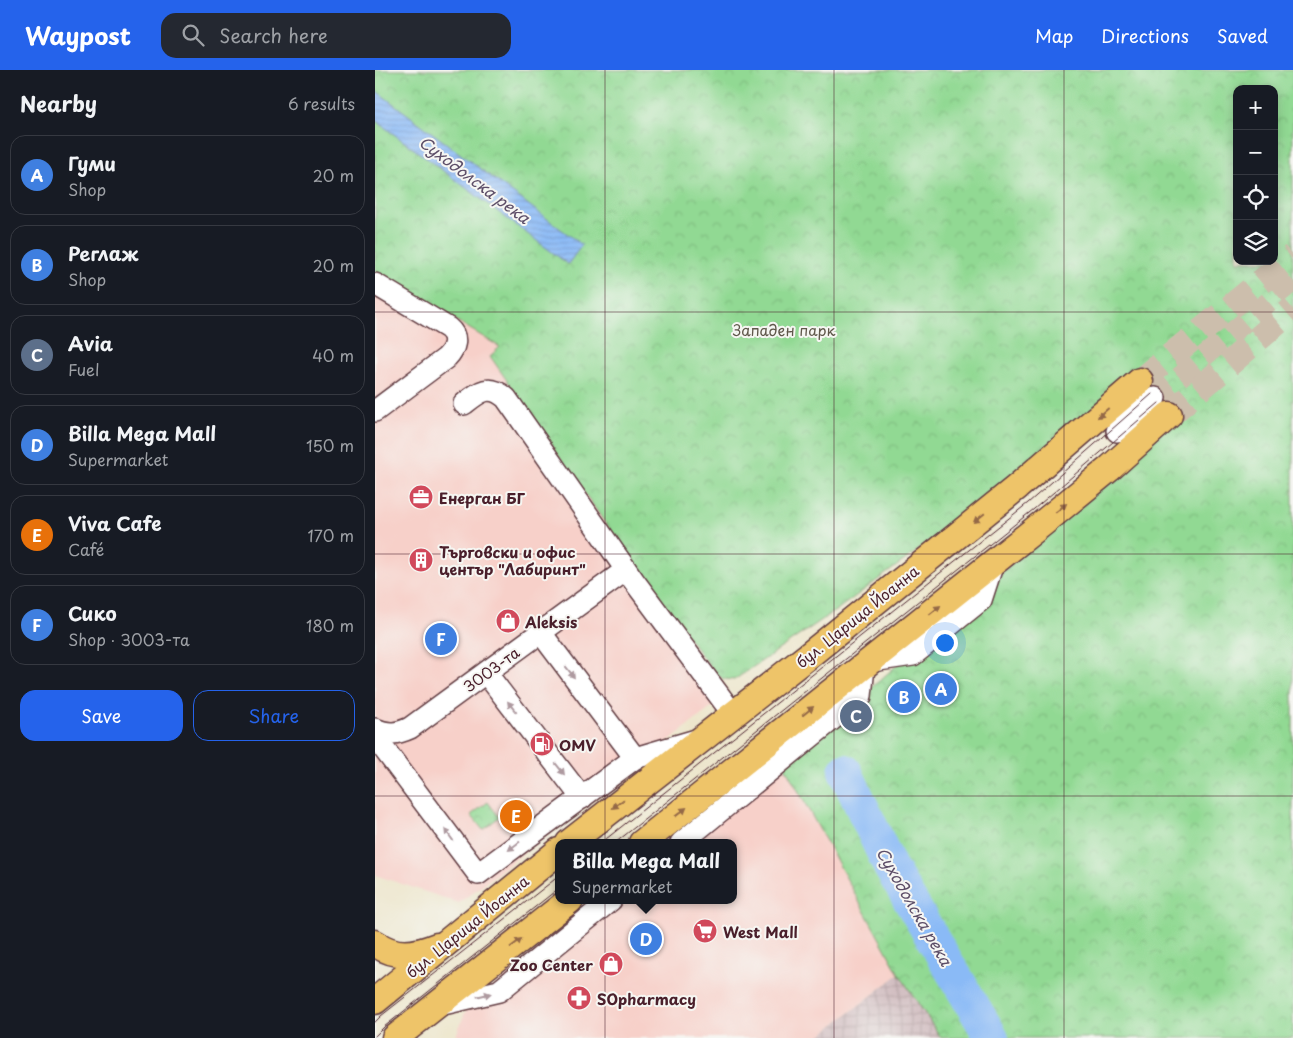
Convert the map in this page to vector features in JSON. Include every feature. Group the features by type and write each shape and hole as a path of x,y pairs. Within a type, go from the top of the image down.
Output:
{"main road":[{"path":"647,839 868,664 1109,469 1155,398"},
{"name":"бул. Царица Йоанна","path":"573,839 813,652 1016,488 1155,398"},
{"name":"бул. Царица Йоанна","path":"375,1001 555,854"},
{"path":"395,1038 565,904"},
{"path":"375,943 388,951 407,954 423,952 445,943"}],"street":[{"path":"375,284 448,328 454,336 455,343 453,351 446,358 375,411"},
{"path":"464,404 479,392 487,390 493,390 506,398 626,570 733,714"},
{"path":"1117,431 1155,398"},
{"name":"3003-та","path":"375,730 385,734 399,733 486,673 626,570"},
{"path":"541,633 635,758"},
{"path":"686,839 861,696 868,664"},
{"path":"486,673 538,740 578,801 569,839"},
{"path":"375,737 478,874 635,758 703,738"},
{"path":"747,789 770,742"},
{"path":"436,1006 499,991 606,904"}],"shaded area":[{"path":"375,272 501,347 490,356 623,549 715,705 459,903 375,875"},
{"name":"West Mall","path":"776,745 784,765 899,974 817,1038 455,1038 466,1010 590,904 737,904 737,839 667,839"},
{"path":"899,974 941,1038 817,1038"}],"green space":[{"name":"Западен парк","path":"375,70 1293,70 1293,1038 941,1038 899,974 784,765 1174,420 1135,376 939,535 838,609 734,680 724,679 716,675 623,549 490,356 500,347 375,272"},
{"path":"488,802 499,817 483,830 471,815"}],"water":[{"path":"375,90 582,245 568,264 375,120"}],"waterway":[{"name":"Суходолска река","path":"845,771 890,867 992,1038"}],"tunnel":[{"path":"1140,381 1293,256"},
{"path":"1155,398 1293,281"},
{"path":"1169,415 1293,309"}],"tram line":[{"path":"606,839 1028,503 1152,394"},
{"path":"620,839 1034,509 1159,403"},
{"path":"375,1022 555,879"},
{"path":"375,1036 555,891"}],"place":[{"name":"Енерган БГ","path":"421,497"},
{"name":"Търговски и офис център \"Лабиринт\"","path":"421,560"},
{"name":"Aleksis","path":"508,621"},
{"name":"Сико","path":"441,639"},
{"name":"Гуми","path":"941,689"},
{"name":"Реглаж","path":"904,697"},
{"name":"Avia","path":"856,716"},
{"name":"OMV","path":"542,744"},
{"name":"Viva Cafe","path":"516,816"},
{"name":"West Mall","path":"705,931"},
{"name":"Billa Mega Mall","path":"646,939"},
{"name":"Zoo Center","path":"611,964"},
{"name":"SOpharmacy","path":"579,998"}]}
